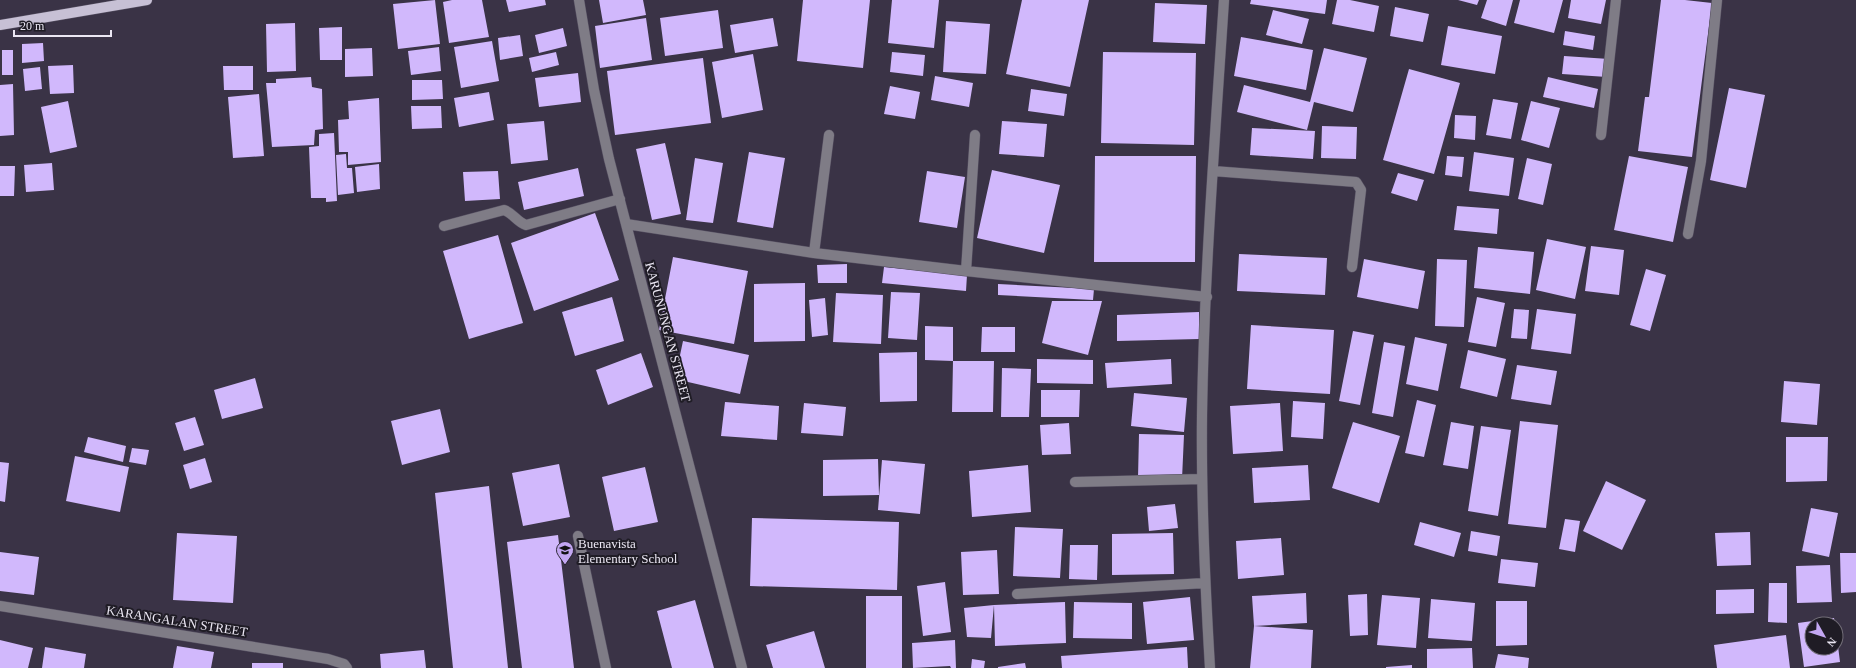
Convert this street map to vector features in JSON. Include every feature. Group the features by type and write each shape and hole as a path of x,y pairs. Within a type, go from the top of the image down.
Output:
{"main road":[{"path":"0,25 147,0"}],"street":[{"name":"KARUNUNGAN STREET","path":"579,0 594,90 626,224 742,668"},
{"path":"1210,668 1205,584 1202,415 1206,296 1224,0"},
{"path":"1601,135 1616,0"},
{"path":"1688,234 1701,161 1717,0"},
{"path":"814,253 829,135"},
{"path":"966,271 975,135"},
{"path":"1213,171 1356,182 1361,190 1352,267"},
{"path":"444,226 504,210 510,212 521,224 526,225 620,199"},
{"path":"626,224 814,253 966,271 1206,296"},
{"path":"1075,482 1202,479"},
{"path":"578,536 606,668"},
{"path":"1017,594 1205,584"},
{"name":"KARANGALAN STREET","path":"0,606 328,659 340,662 347,668"}],"building":[{"path":"435,0 440,44 398,49 393,4"},
{"path":"452,0 482,0 489,37 449,43 443,2"},
{"path":"506,0 545,0 546,5 509,12"},
{"path":"599,0 643,0 646,15 603,23"},
{"path":"803,0 870,0 863,68 797,61"},
{"path":"892,0 939,0 934,48 888,43"},
{"path":"1022,0 1089,0 1070,87 1006,74"},
{"path":"1251,0 1327,0 1325,14 1250,4"},
{"path":"1337,0 1350,0 1379,6 1374,32 1332,24"},
{"path":"1458,0 1479,0 1477,5"},
{"path":"1487,0 1513,0 1506,26 1481,18"},
{"path":"1520,0 1563,0 1554,33 1514,23"},
{"path":"1571,0 1606,0 1601,24 1568,18"},
{"path":"1661,0 1685,0 1712,3 1692,157 1638,151 1645,97 1649,97"},
{"path":"1155,3 1207,5 1205,44 1153,42"},
{"path":"1395,7 1429,14 1423,42 1390,36"},
{"path":"718,10 723,48 665,56 660,18"},
{"path":"1273,10 1309,19 1302,44 1266,35"},
{"path":"646,18 652,60 600,68 595,26"},
{"path":"773,18 778,46 735,53 730,25"},
{"path":"946,21 990,24 986,74 943,72"},
{"path":"295,23 296,71 267,72 266,24"},
{"path":"1448,26 1502,36 1495,74 1441,65"},
{"path":"342,27 342,60 320,60 319,28"},
{"path":"563,28 567,46 539,53 535,35"},
{"path":"1565,31 1595,36 1593,50 1563,45"},
{"path":"520,35 523,56 500,60 498,38"},
{"path":"1241,37 1313,50 1306,90 1234,76"},
{"path":"492,41 499,81 461,88 454,47"},
{"path":"43,43 44,61 22,63 22,44"},
{"path":"439,47 441,71 411,75 408,51"},
{"path":"372,48 373,76 345,77 345,49"},
{"path":"1324,48 1367,58 1353,112 1314,102 1307,130 1237,112 1244,85 1310,102"},
{"path":"2,50 13,50 13,75 2,75"},
{"path":"556,52 559,65 532,72 529,58"},
{"path":"892,52 925,55 923,76 890,72"},
{"path":"1103,52 1196,53 1194,145 1101,143"},
{"path":"753,54 763,110 722,118 712,62"},
{"path":"1564,56 1609,59 1607,77 1562,74"},
{"path":"703,58 711,123 615,135 607,71"},
{"path":"73,65 74,93 50,94 48,66"},
{"path":"223,66 253,66 253,90 224,90"},
{"path":"40,67 42,89 25,91 23,69"},
{"path":"1409,69 1460,83 1434,174 1383,160"},
{"path":"578,73 581,102 539,107 535,78"},
{"path":"935,76 973,83 969,107 931,100"},
{"path":"311,77 312,87 322,89 323,129 315,130 314,145 272,147 266,83 276,83 276,79"},
{"path":"1548,77 1598,89 1594,108 1543,97"},
{"path":"412,80 442,80 443,99 412,100"},
{"path":"13,84 14,135 0,136 0,85"},
{"path":"890,86 920,92 915,119 884,114"},
{"path":"1729,88 1765,95 1746,188 1710,180"},
{"path":"1031,89 1067,94 1064,116 1028,111"},
{"path":"489,92 494,120 459,127 454,98"},
{"path":"259,94 264,156 233,158 228,97"},
{"path":"379,98 381,162 348,165 348,152 339,152 338,120 349,119 348,101"},
{"path":"1493,99 1518,103 1511,139 1486,135"},
{"path":"68,101 77,147 50,153 41,107"},
{"path":"1531,101 1560,108 1549,148 1521,140"},
{"path":"411,106 441,106 442,128 412,129"},
{"path":"1455,115 1476,116 1475,140 1454,138"},
{"path":"544,121 548,160 511,164 507,124"},
{"path":"1002,121 1047,124 1044,157 999,154"},
{"path":"1322,126 1357,127 1356,159 1321,158"},
{"path":"1252,128 1315,131 1313,159 1250,155"},
{"path":"334,133 337,201 326,202 326,198 311,198 309,147 319,146 319,134"},
{"path":"665,143 681,214 652,220 636,149"},
{"path":"749,152 785,158 773,228 737,222"},
{"path":"1474,152 1514,158 1509,196 1469,191"},
{"path":"346,154 347,168 352,168 354,193 338,195 336,155"},
{"path":"1095,156 1196,156 1195,262 1094,262"},
{"path":"1447,156 1464,157 1462,177 1445,175"},
{"path":"1629,156 1688,167 1673,242 1614,230"},
{"path":"695,158 723,163 713,223 686,220"},
{"path":"1527,158 1552,164 1543,205 1518,199"},
{"path":"52,163 54,190 26,192 24,165"},
{"path":"379,164 380,189 357,192 355,167"},
{"path":"0,166 15,166 14,196 0,196"},
{"path":"578,168 584,196 524,210 518,182"},
{"path":"992,170 1060,185 1044,253 977,238"},
{"path":"498,171 500,199 465,201 463,172"},
{"path":"927,171 965,177 957,228 919,222"},
{"path":"1398,173 1424,180 1417,201 1391,193"},
{"path":"1457,206 1499,209 1497,234 1454,230"},
{"path":"595,213 619,280 534,311 511,243"},
{"path":"498,235 523,323 469,339 443,251"},
{"path":"1547,239 1586,247 1575,299 1536,290"},
{"path":"1591,246 1624,250 1619,295 1585,291"},
{"path":"1478,247 1534,252 1530,294 1474,288"},
{"path":"1239,254 1327,258 1325,295 1237,291"},
{"path":"673,257 748,271 734,344 659,330"},
{"path":"1364,259 1425,271 1418,309 1357,297"},
{"path":"1437,259 1467,260 1464,327 1435,326"},
{"path":"847,264 847,283 818,283 817,265"},
{"path":"884,267 967,275 966,291 882,283"},
{"path":"1646,269 1666,275 1650,331 1630,325"},
{"path":"805,283 805,341 754,342 754,284"},
{"path":"998,284 1094,289 1093,300 998,295"},
{"path":"891,292 920,293 917,340 888,338"},
{"path":"836,293 883,295 881,344 833,342"},
{"path":"612,297 624,341 575,356 562,312"},
{"path":"1477,297 1505,303 1496,347 1468,342"},
{"path":"825,298 828,335 812,337 809,300"},
{"path":"1052,301 1102,301 1088,355 1042,343"},
{"path":"1514,309 1529,310 1527,339 1511,338"},
{"path":"1537,309 1576,314 1571,354 1531,349"},
{"path":"1199,312 1199,339 1117,341 1117,315"},
{"path":"1251,325 1334,330 1330,394 1247,389"},
{"path":"925,326 953,327 953,361 925,360"},
{"path":"982,327 1015,327 1015,352 981,352"},
{"path":"1353,331 1374,335 1360,405 1339,401"},
{"path":"1415,337 1447,344 1438,391 1406,384"},
{"path":"683,341 749,355 740,394 675,379"},
{"path":"1384,342 1405,346 1393,417 1372,413"},
{"path":"1468,350 1506,359 1497,397 1460,388"},
{"path":"917,352 917,401 880,402 879,353"},
{"path":"641,353 653,387 608,405 596,370"},
{"path":"1037,359 1093,360 1093,384 1037,383"},
{"path":"1171,359 1172,384 1107,388 1105,363"},
{"path":"953,361 994,361 993,412 952,412"},
{"path":"1517,365 1557,371 1551,405 1511,399"},
{"path":"1002,368 1031,369 1029,417 1001,417"},
{"path":"255,378 263,408 222,419 214,390"},
{"path":"1784,381 1820,384 1817,425 1781,422"},
{"path":"1041,390 1080,390 1079,417 1041,417"},
{"path":"1134,393 1187,398 1184,432 1131,426"},
{"path":"1417,400 1436,405 1424,457 1405,453"},
{"path":"1293,401 1325,403 1323,439 1291,437"},
{"path":"725,402 779,406 777,440 721,436"},
{"path":"804,403 846,407 843,436 801,433"},
{"path":"1280,403 1283,451 1233,454 1230,406"},
{"path":"440,409 450,452 402,465 391,421"},
{"path":"195,417 204,445 184,451 175,423"},
{"path":"1520,421 1558,425 1546,528 1508,524"},
{"path":"1353,422 1400,436 1379,503 1332,488"},
{"path":"1451,422 1474,426 1468,469 1443,465"},
{"path":"1069,423 1071,454 1042,455 1040,425"},
{"path":"1481,426 1511,430 1498,516 1468,511"},
{"path":"1139,434 1184,435 1182,479 1138,478"},
{"path":"88,437 126,446 123,462 84,452"},
{"path":"1786,437 1828,437 1827,481 1786,482"},
{"path":"132,448 149,450 146,465 129,462"},
{"path":"75,456 129,467 120,512 66,501"},
{"path":"205,458 212,482 190,489 183,465"},
{"path":"878,459 879,495 823,496 823,460"},
{"path":"882,460 925,464 920,514 878,510"},
{"path":"0,462 9,463 5,502 0,501"},
{"path":"559,464 570,517 523,526 512,473"},
{"path":"1028,465 1031,512 972,517 969,471"},
{"path":"1308,465 1310,500 1254,503 1252,468"},
{"path":"645,467 658,522 614,531 602,477"},
{"path":"1606,481 1646,500 1622,550 1583,531"},
{"path":"489,486 508,668 453,668 435,493"},
{"path":"1175,504 1178,528 1149,531 1147,507"},
{"path":"1811,508 1838,513 1829,557 1802,551"},
{"path":"752,518 899,522 897,590 750,586"},
{"path":"1565,519 1580,521 1575,552 1559,549"},
{"path":"1420,522 1461,533 1454,557 1414,545"},
{"path":"1015,527 1063,529 1060,578 1013,576"},
{"path":"1471,531 1500,536 1497,556 1468,551"},
{"path":"1750,532 1751,565 1717,566 1715,533"},
{"path":"177,533 237,536 233,603 173,600"},
{"path":"1173,533 1174,574 1112,575 1112,534"},
{"path":"558,535 574,668 522,668 507,542"},
{"path":"1281,538 1284,575 1238,579 1236,541"},
{"path":"1070,545 1098,545 1097,580 1069,579"},
{"path":"997,550 999,594 963,595 961,552"},
{"path":"0,552 39,557 34,595 0,591"},
{"path":"1840,553 1856,553 1856,592 1841,593"},
{"path":"1501,559 1538,563 1535,587 1498,583"},
{"path":"1830,565 1832,602 1797,603 1796,566"},
{"path":"945,582 951,632 923,636 917,586"},
{"path":"1769,583 1787,583 1787,623 1768,622"},
{"path":"1754,589 1754,613 1716,614 1716,590"},
{"path":"1306,593 1307,623 1254,626 1252,596"},
{"path":"1367,594 1368,635 1350,636 1348,595"},
{"path":"1382,595 1420,598 1416,648 1377,645"},
{"path":"866,596 902,596 902,668 866,668"},
{"path":"1190,597 1194,640 1147,644 1143,602"},
{"path":"1431,599 1475,603 1472,641 1428,638"},
{"path":"695,600 714,668 672,668 657,611"},
{"path":"1496,601 1527,601 1527,645 1496,646"},
{"path":"1065,602 1066,643 995,646 994,605"},
{"path":"1074,602 1132,603 1132,639 1073,638"},
{"path":"994,605 991,638 967,637 964,608"},
{"path":"1804,622 1804,656 1839,656 1840,662 1804,667 1798,623"},
{"path":"1254,626 1313,630 1311,668 1250,668"},
{"path":"814,631 825,668 773,668 766,645"},
{"path":"1786,635 1790,668 1717,668 1714,645"},
{"path":"0,640 33,648 28,668 0,668"},
{"path":"955,640 956,668 951,668 950,666 913,668 912,643"},
{"path":"177,646 214,652 211,668 173,668"},
{"path":"45,647 86,654 84,668 42,668"},
{"path":"1187,647 1188,668 1062,668 1061,656"},
{"path":"1472,648 1473,668 1427,668 1427,649"},
{"path":"424,650 426,668 381,668 380,654"},
{"path":"1498,654 1529,658 1528,668 1495,668"},
{"path":"972,659 985,661 984,668 971,668"},
{"path":"252,663 283,663 283,668 252,668"},
{"path":"1025,663 1026,668 998,668 998,667"},
{"path":"1412,665 1412,668 1386,668 1386,667"}],"place":[{"name":"Buenavista Elementary School","path":"565,565"}]}
